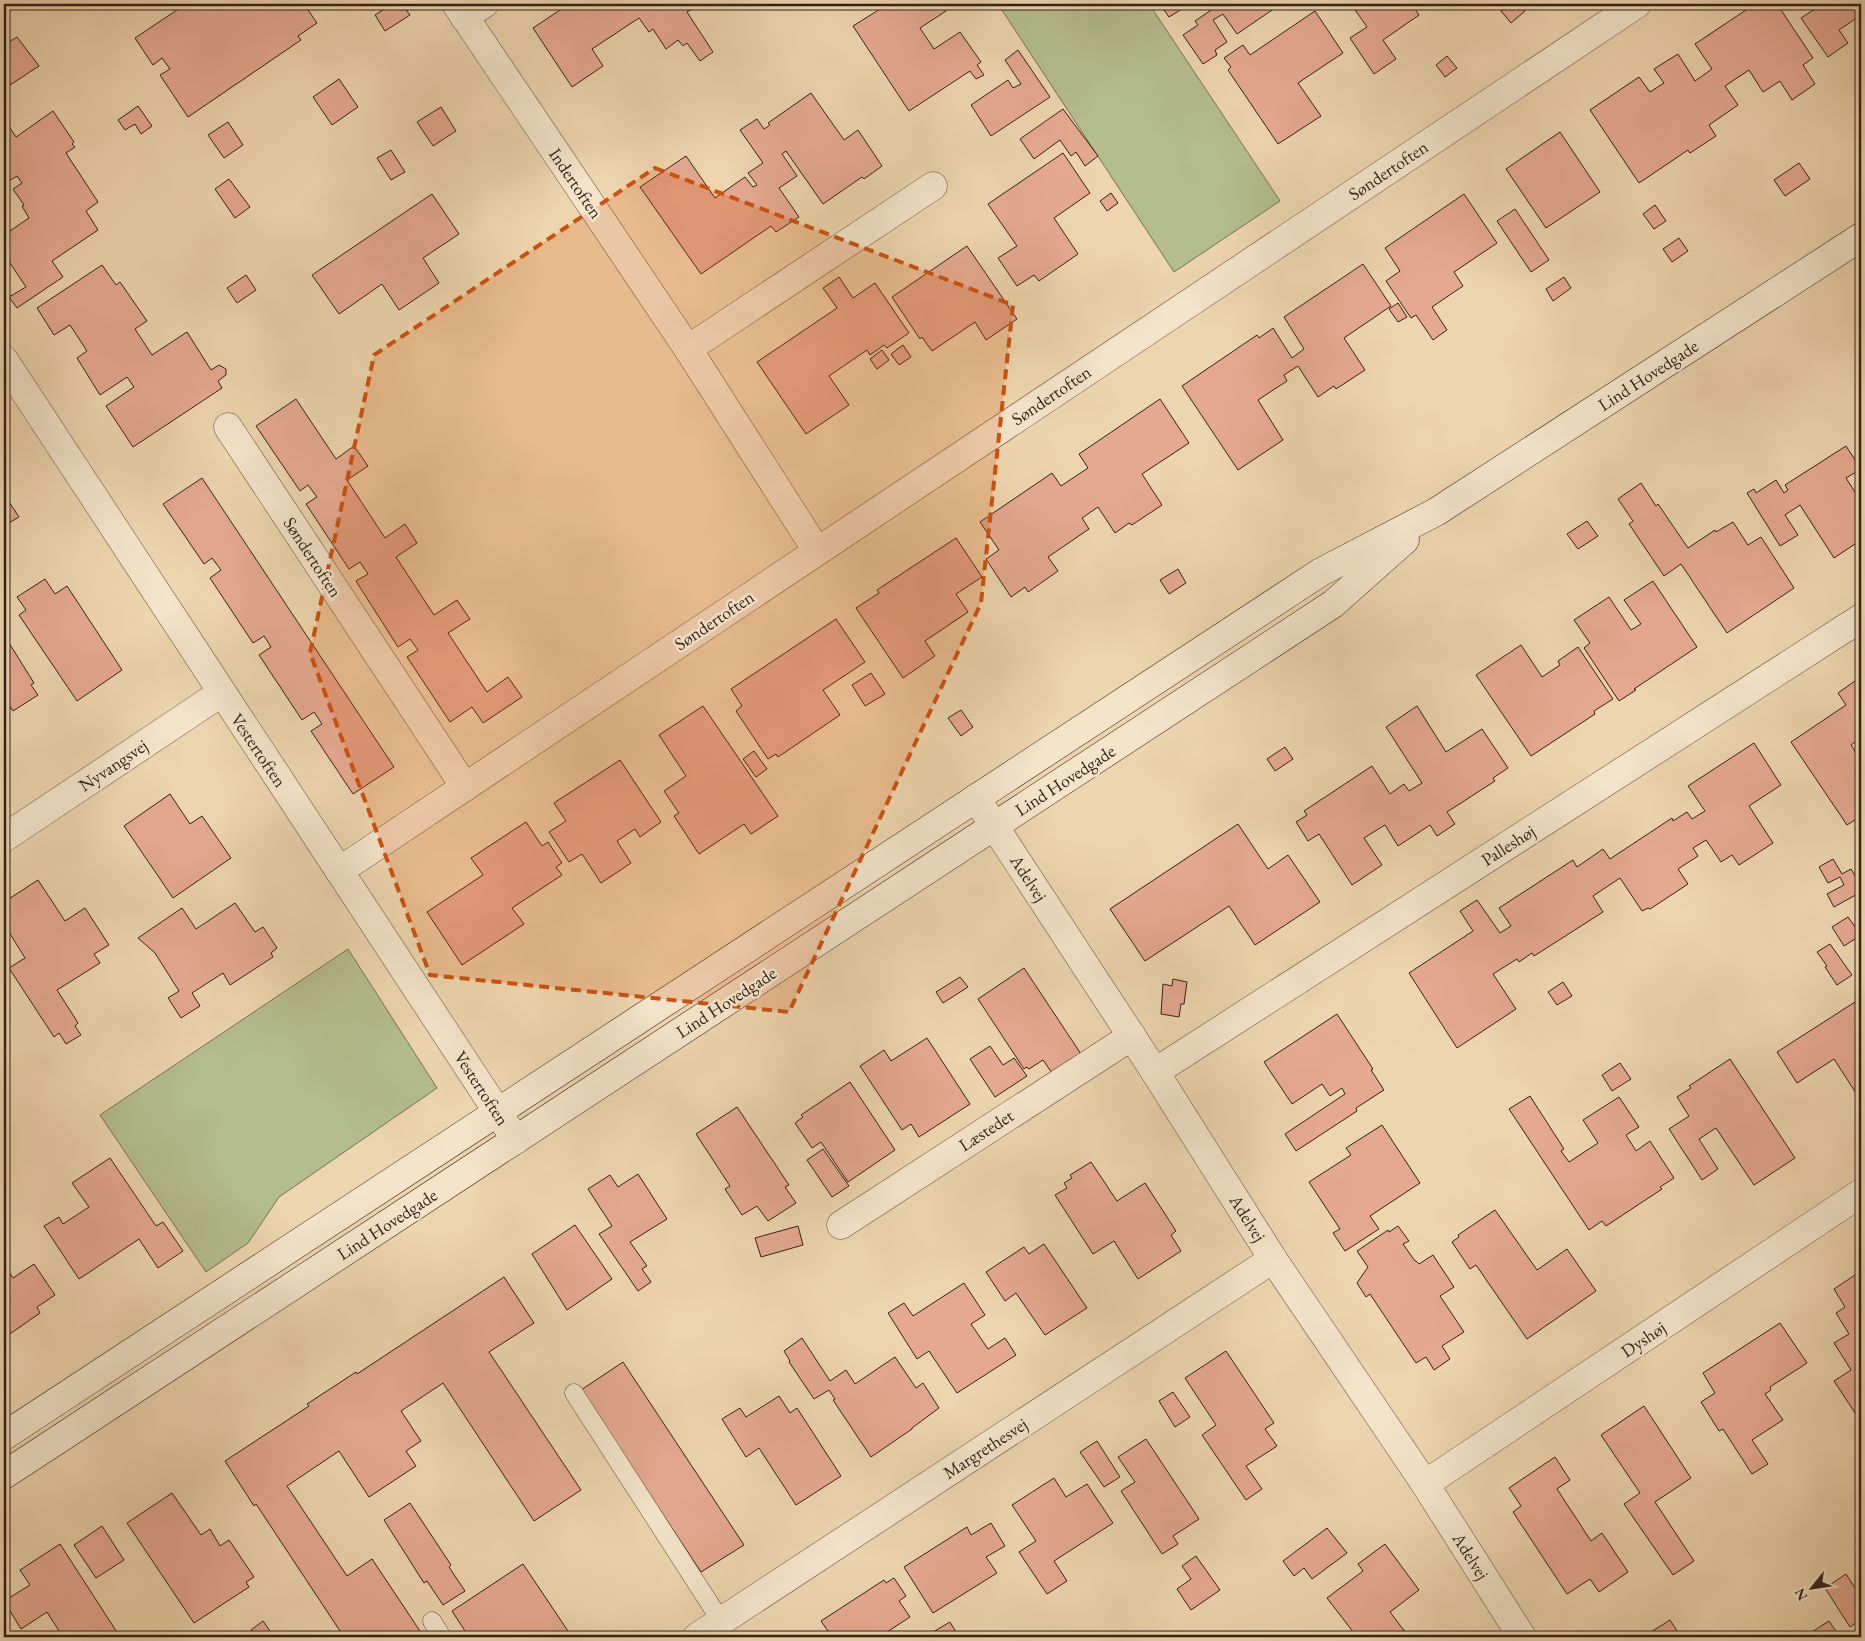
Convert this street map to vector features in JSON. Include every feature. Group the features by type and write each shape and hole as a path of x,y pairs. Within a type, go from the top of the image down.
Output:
{"street":[{"name":"Søndertoften","path":"339,871 1637,4"},
{"name":"Indertoften","path":"468,8 817,551"},
{"path":"688,349 934,186"},
{"name":"Lind Hovedgade","path":"4,1436 1321,572 1436,512 1861,238"},
{"name":"Vestertoften","path":"4,360 516,1140"},
{"name":"Søndertoften","path":"228,427 465,787"},
{"name":"Lind Hovedgade","path":"4,1476 1333,604 1436,512"},
{"name":"Palleshøj","path":"1155,1072 1861,618"},
{"name":"Nyvangsvej","path":"4,838 221,692"},
{"name":"Adelvej","path":"976,798 1132,1036 1273,1259 1425,1484 1522,1637"},
{"name":"Læstedet","path":"840,1225 1132,1036"},
{"name":"Dyshøj","path":"1425,1484 1861,1193"},
{"name":"Margrethesvej","path":"697,1637 1273,1259"}],"lane":[{"path":"574,1393 721,1622"},
{"path":"432,1621 442,1637"}],"highlighted area":[{"path":"655,168 1013,305 981,603 789,1012 430,975 310,653 374,355"}],"green space":[{"path":"998,4 1149,4 1280,201 1174,272"},
{"path":"348,949 437,1088 279,1197 248,1243 206,1272 100,1115"}],"building":[{"path":"186,4 304,4 317,23 298,36 301,40 188,117 160,75 170,69 162,58 153,65 135,38"},
{"path":"392,4 402,4 410,15 385,31 375,15"},
{"path":"569,4 700,4 687,12 713,52 700,61 687,43 683,46 678,40 666,49 653,29 649,32 639,18 592,49 603,66 572,87 533,28"},
{"path":"888,4 942,4 946,11 920,28 934,49 960,32 981,62 977,65 984,75 976,79 970,71 909,111 853,26"},
{"path":"1160,4 1190,4 1169,17"},
{"path":"1220,4 1272,4 1275,8 1237,34 1223,14 1213,20 1227,42 1215,50 1217,55 1203,64 1183,35 1198,25 1195,21"},
{"path":"1351,4 1412,4 1419,15 1383,40 1396,59 1374,74 1350,38 1367,27"},
{"path":"1511,4 1520,4 1525,11 1511,23 1501,11"},
{"path":"1755,4 1777,4 1813,58 1803,65 1815,84 1792,100 1780,81 1763,92 1749,70 1725,86 1738,105 1709,125 1716,136 1690,153 1688,150 1639,183 1590,110 1639,77 1650,92 1664,83 1654,69 1678,54 1695,81 1712,69 1695,44"},
{"path":"1815,4 1861,4 1861,15 1839,30 1848,43 1828,57 1801,18 1818,7"},
{"path":"1315,11 1343,53 1298,83 1321,116 1278,144 1228,70 1231,67 1224,58 1243,45 1250,55"},
{"path":"17,37 39,66 4,89 4,45"},
{"path":"1018,50 1050,97 991,136 971,105 1008,80 1013,88 1021,84 1005,60"},
{"path":"1447,56 1457,68 1445,77 1436,65"},
{"path":"339,79 358,107 332,125 313,97"},
{"path":"811,93 844,140 858,130 882,166 864,179 862,177 823,204 786,151 782,154 797,176 779,188 799,217 776,232 771,226 701,274 640,187 686,156 715,198 745,177 753,187 757,185 748,173 763,163 740,130 757,119 764,129 770,125 768,123"},
{"path":"138,106 152,126 141,134 135,124 125,130 118,120"},
{"path":"441,107 456,131 433,146 417,122"},
{"path":"1063,109 1098,156 1085,166 1076,152 1071,156 1060,140 1034,159 1020,139"},
{"path":"53,111 74,142 72,144 75,147 66,153 98,202 86,211 98,230 52,261 63,277 17,308 9,297 26,287 4,254 4,235 29,218 22,206 24,205 13,189 22,183 17,176 4,184 4,119 16,137"},
{"path":"228,122 243,145 224,158 208,135"},
{"path":"1560,132 1600,192 1546,228 1506,169"},
{"path":"391,150 405,172 391,180 377,158"},
{"path":"1063,153 1090,193 1054,218 1078,254 1039,281 1034,275 1017,286 998,258 1017,246 988,204"},
{"path":"1799,163 1810,179 1785,196 1774,180"},
{"path":"229,179 250,207 235,218 215,189"},
{"path":"1111,193 1118,203 1107,211 1100,201"},
{"path":"432,194 459,234 423,258 439,283 399,310 382,284 339,314 312,275"},
{"path":"1464,194 1497,243 1454,272 1463,286 1432,307 1447,330 1433,340 1416,315 1411,318 1386,281 1400,271 1385,248"},
{"path":"1655,205 1666,221 1654,229 1643,214"},
{"path":"1515,209 1549,260 1531,272 1497,221"},
{"path":"1679,238 1688,251 1672,262 1663,249"},
{"path":"967,246 1017,319 986,340 975,322 932,351 922,337 920,339 892,297"},
{"path":"1363,264 1391,306 1344,338 1365,370 1336,389 1334,386 1318,397 1298,366 1284,375 1287,381 1258,400 1283,440 1238,470 1182,386 1257,335 1259,338 1273,328 1292,358 1304,349 1284,317"},
{"path":"102,265 116,285 120,282 147,321 135,329 152,355 187,332 211,370 219,365 226,369 226,375 218,381 222,388 133,447 106,406 134,387 127,377 100,395 77,358 87,351 70,325 54,335 37,308"},
{"path":"246,275 256,290 237,303 227,288"},
{"path":"839,277 853,298 875,283 909,333 887,348 884,345 870,355 867,350 829,376 849,405 806,434 757,362 837,308 823,288"},
{"path":"1564,277 1571,288 1553,301 1546,289"},
{"path":"1398,303 1407,317 1398,322 1389,309"},
{"path":"903,345 911,357 899,365 891,354"},
{"path":"882,350 889,360 877,369 870,359"},
{"path":"296,399 336,459 354,446 368,466 347,480 385,538 405,524 417,543 396,557 434,615 457,600 470,619 448,633 487,692 508,677 522,697 483,723 472,707 450,722 407,657 418,650 410,639 398,647 356,581 368,574 360,562 349,569 306,504 317,497 308,485 300,491 256,426"},
{"path":"1160,399 1189,443 1142,474 1162,505 1132,525 1129,523 1115,533 1098,507 1082,518 1089,529 1048,557 1058,571 1028,592 1025,587 1011,597 986,559 999,550 980,522 1052,473 1061,486 1088,468 1079,454"},
{"path":"1846,446 1861,469 1846,478 1855,492 1861,488 1861,540 1834,558 1800,505 1785,515 1798,535 1780,546 1747,493 1754,489 1756,493 1776,480 1784,493 1788,490 1785,485"},
{"path":"202,478 394,767 353,794 311,731 322,724 314,712 302,720 259,655 271,647 264,636 253,643 210,578 221,570 212,558 204,564 163,504"},
{"path":"1641,483 1688,548 1715,530 1716,532 1733,522 1748,545 1761,537 1794,588 1727,633 1681,564 1664,576 1629,524 1633,521 1618,499"},
{"path":"4,494 19,517 4,526"},
{"path":"1587,521 1598,536 1578,549 1567,534"},
{"path":"956,538 982,577 956,594 968,612 925,641 935,656 903,678 856,608 879,593 877,590"},
{"path":"1178,569 1186,583 1169,594 1160,580"},
{"path":"45,579 55,594 67,586 122,670 77,701 19,615 26,610 17,597"},
{"path":"1653,581 1697,647 1619,701 1584,648 1590,643 1574,620 1609,597 1631,630 1641,624 1624,600"},
{"path":"836,619 865,662 823,690 840,715 778,757 776,754 768,759 736,711 742,706 731,689"},
{"path":"4,635 34,683 31,685 38,695 13,711 7,702 4,704"},
{"path":"1521,645 1542,677 1560,665 1558,661 1578,647 1613,699 1594,711 1595,714 1531,756 1476,675"},
{"path":"871,673 885,694 865,706 852,685"},
{"path":"1859,678 1861,680 1861,738 1851,745 1861,760 1861,816 1847,825 1791,742 1846,705 1838,693"},
{"path":"703,706 778,816 751,834 744,824 699,854 674,816 679,813 664,791 686,776 659,735"},
{"path":"1417,706 1446,752 1482,729 1508,768 1493,778 1495,781 1447,812 1455,824 1437,836 1430,825 1398,846 1385,825 1364,838 1382,865 1352,885 1319,834 1308,841 1296,822 1307,815 1304,811 1372,766 1390,794 1404,784 1409,791 1422,783 1386,727"},
{"path":"961,710 973,727 961,736 948,718"},
{"path":"1754,743 1781,785 1749,806 1773,843 1739,865 1732,855 1721,862 1706,840 1693,848 1698,856 1678,869 1688,884 1650,909 1642,911 1620,878 1593,896 1603,912 1534,956 1532,953 1519,962 1517,959 1493,974 1516,1009 1457,1048 1409,973 1473,931 1460,911 1477,900 1500,933 1511,926 1499,908 1573,860 1577,867 1603,849 1610,859 1672,818 1673,821 1687,812 1692,819 1705,811 1688,786"},
{"path":"1285,747 1293,759 1275,771 1267,759"},
{"path":"754,751 767,769 756,777 743,759"},
{"path":"620,760 661,822 640,837 635,829 617,841 631,863 601,883 582,854 569,862 549,832 566,821 554,803"},
{"path":"170,794 190,824 202,816 231,858 173,898 124,826"},
{"path":"526,822 542,846 548,842 562,863 556,867 562,875 512,908 524,924 462,965 427,912 483,875 471,858"},
{"path":"1238,824 1268,869 1288,855 1320,902 1255,945 1229,906 1145,961 1110,909"},
{"path":"1833,859 1842,874 1851,869 1861,886 1861,892 1834,907 1827,894 1844,885 1840,877 1828,883 1819,867"},
{"path":"38,880 65,921 85,908 109,945 94,954 100,963 57,990 78,1023 75,1026 81,1035 66,1044 59,1033 54,1037 9,968 25,958 4,924 4,902"},
{"path":"235,903 255,932 263,927 277,948 271,953 273,957 230,985 223,973 192,993 200,1006 181,1018 168,998 179,991 155,953 138,938 182,908 196,929"},
{"path":"1848,917 1861,935 1844,946 1832,927"},
{"path":"1830,944 1852,975 1837,985 1817,952"},
{"path":"1024,968 1081,1054 1052,1073 1043,1060 1029,1069 1026,1067 1024,1069 978,999"},
{"path":"960,977 968,987 943,1003 936,992"},
{"path":"1173,979 1187,982 1184,1004 1181,1004 1179,1017 1161,1014 1163,984 1172,986"},
{"path":"1563,982 1572,996 1557,1005 1548,992"},
{"path":"1855,1002 1861,1012 1861,1101 1834,1059 1797,1083 1777,1052"},
{"path":"1337,1014 1373,1069 1371,1070 1384,1090 1356,1108 1357,1111 1296,1151 1285,1134 1345,1094 1342,1088 1330,1096 1322,1084 1292,1104 1264,1062"},
{"path":"927,1038 970,1104 919,1137 911,1124 902,1130 860,1066 884,1050 891,1061"},
{"path":"990,1046 1003,1065 1014,1058 1027,1076 995,1097 970,1059"},
{"path":"1730,1059 1795,1158 1754,1185 1716,1128 1699,1139 1718,1169 1702,1180 1669,1129 1689,1116 1677,1097 1691,1088 1689,1086"},
{"path":"1620,1063 1631,1079 1612,1091 1602,1075"},
{"path":"850,1082 895,1150 848,1182 821,1142 812,1148 795,1123 803,1117 801,1115"},
{"path":"1530,1096 1564,1149 1561,1151 1569,1162 1598,1143 1583,1120 1619,1097 1639,1127 1626,1135 1636,1151 1650,1141 1674,1178 1660,1187 1662,1189 1606,1226 1602,1221 1589,1230 1509,1109"},
{"path":"737,1107 789,1185 785,1187 796,1203 768,1221 757,1206 742,1215 725,1189 730,1186 696,1134"},
{"path":"1382,1125 1420,1183 1370,1216 1379,1229 1345,1251 1333,1233 1340,1229 1309,1182 1351,1155 1346,1148"},
{"path":"823,1149 849,1186 832,1197 807,1160"},
{"path":"110,1158 156,1226 163,1222 183,1251 158,1268 139,1239 79,1279 44,1226 59,1217 63,1224 89,1207 72,1183"},
{"path":"1091,1162 1117,1201 1145,1183 1176,1231 1171,1235 1181,1251 1138,1279 1114,1241 1093,1254 1055,1195 1067,1188 1064,1183 1072,1178 1070,1175"},
{"path":"638,1174 667,1219 630,1242 647,1266 642,1269 651,1282 638,1291 599,1234 612,1226 588,1189 610,1175 618,1187"},
{"path":"1495,1210 1537,1270 1567,1249 1596,1291 1527,1339 1476,1265 1470,1269 1452,1242 1459,1237 1458,1235"},
{"path":"575,1225 612,1279 567,1310 532,1254"},
{"path":"798,1226 803,1245 761,1257 755,1238"},
{"path":"1398,1226 1409,1241 1403,1244 1415,1261 1419,1264 1433,1255 1454,1287 1440,1296 1464,1332 1442,1346 1450,1359 1434,1370 1426,1357 1416,1363 1370,1294 1366,1297 1357,1283 1368,1267 1357,1251 1388,1230 1389,1232"},
{"path":"1044,1244 1087,1308 1045,1335 1016,1293 1005,1301 986,1272 1024,1247 1029,1254"},
{"path":"4,1264 13,1278 34,1264 55,1295 37,1307 40,1313 4,1338"},
{"path":"1861,1271 1861,1422 1834,1381 1851,1370 1834,1343 1849,1334 1836,1313 1845,1307 1834,1289"},
{"path":"504,1277 534,1323 489,1352 581,1490 534,1521 443,1383 401,1411 421,1441 406,1451 416,1466 369,1497 339,1451 287,1486 347,1576 372,1559 424,1637 344,1637 256,1504 254,1506 225,1461 309,1406 307,1404 356,1372 357,1374"},
{"path":"964,1283 985,1315 971,1324 988,1349 1005,1338 1016,1355 957,1393 929,1351 917,1359 888,1313 904,1303 913,1316"},
{"path":"1780,1323 1807,1363 1770,1387 1771,1390 1765,1394 1783,1420 1752,1440 1768,1464 1752,1474 1723,1429 1719,1431 1701,1402 1715,1393 1703,1373"},
{"path":"802,1338 830,1381 846,1370 855,1384 895,1357 916,1388 923,1383 939,1408 871,1457 833,1400 835,1399 829,1390 814,1399 789,1362 784,1351"},
{"path":"1226,1351 1274,1423 1265,1429 1277,1446 1246,1466 1262,1489 1246,1500 1202,1435 1216,1425 1185,1378"},
{"path":"623,1362 744,1545 701,1572 581,1390"},
{"path":"1173,1392 1190,1417 1175,1427 1159,1401"},
{"path":"779,1396 790,1413 797,1408 841,1476 796,1505 759,1448 746,1457 722,1419 740,1408 746,1417"},
{"path":"1644,1406 1691,1478 1655,1502 1694,1561 1673,1575 1624,1504 1640,1493 1601,1435"},
{"path":"1146,1439 1199,1519 1173,1536 1178,1544 1162,1554 1121,1491 1135,1482 1118,1457"},
{"path":"1097,1441 1120,1477 1104,1487 1080,1452"},
{"path":"1555,1457 1570,1480 1557,1489 1591,1541 1602,1533 1628,1572 1599,1592 1590,1579 1567,1594 1513,1512 1521,1506 1509,1488"},
{"path":"1054,1478 1066,1497 1087,1484 1113,1523 1054,1561 1067,1581 1047,1594 1019,1552 1036,1541 1012,1505"},
{"path":"172,1493 201,1535 210,1529 220,1546 229,1540 254,1577 246,1582 249,1587 194,1623 127,1523"},
{"path":"410,1503 451,1565 449,1567 465,1591 443,1605 427,1581 424,1583 384,1520"},
{"path":"991,1523 1005,1546 986,1557 997,1573 933,1613 904,1567 967,1527 971,1535"},
{"path":"102,1526 124,1560 96,1578 74,1545"},
{"path":"1327,1528 1347,1553 1312,1579 1304,1568 1294,1576 1283,1561"},
{"path":"60,1544 120,1637 63,1637 47,1612 21,1629 4,1601 30,1585 20,1570"},
{"path":"1385,1544 1419,1590 1390,1612 1406,1633 1401,1637 1357,1637 1327,1598 1363,1571 1358,1564"},
{"path":"1196,1556 1220,1590 1191,1610 1177,1589 1191,1579 1182,1566"},
{"path":"523,1564 572,1637 469,1637 452,1611"},
{"path":"1846,1574 1861,1597 1861,1619 1850,1627 1825,1588"},
{"path":"894,1578 906,1596 899,1601 910,1617 884,1634 886,1637 832,1637 821,1621 884,1580 886,1583"},
{"path":"1670,1620 1681,1637 1643,1637"},
{"path":"263,1621 274,1637 256,1637 251,1630"},
{"path":"1829,1621 1840,1637 1804,1637"},
{"path":"950,1622 959,1637 936,1637 933,1632"}]}
